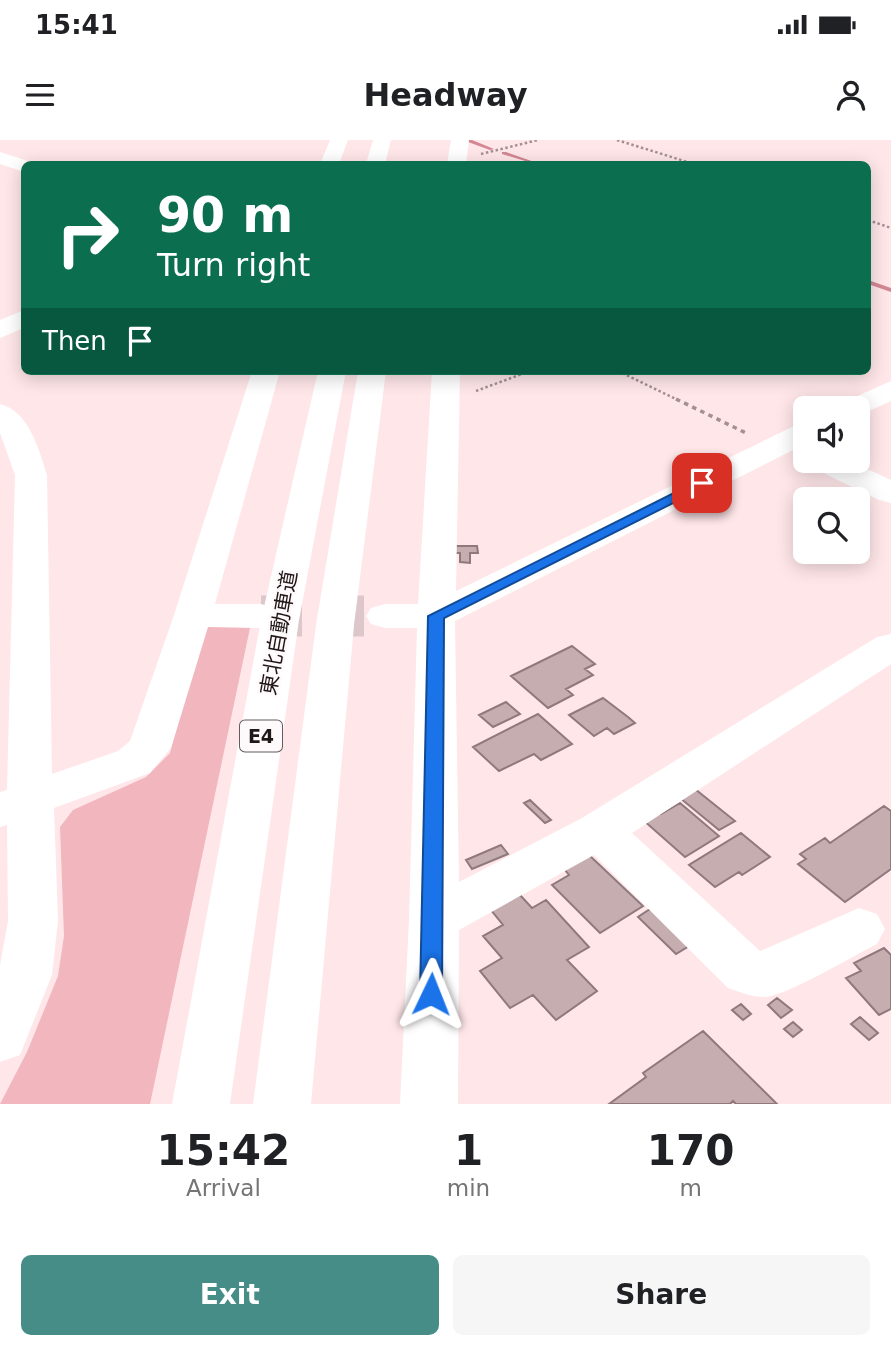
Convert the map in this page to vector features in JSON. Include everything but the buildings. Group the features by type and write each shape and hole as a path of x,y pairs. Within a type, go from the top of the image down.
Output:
{"main road":[{"path":"313,140 335,151"},
{"path":"377,161 382,140"},
{"path":"458,161 460,140"},
{"path":"0,158 21,165"},
{"path":"0,330 21,320"},
{"path":"15,805 134,762 149,748 193,615 265,375"},
{"name":"東北自動車道","path":"201,1104 280,620 331,375"},
{"path":"282,1104 335,625 371,375"},
{"path":"429,1104 434,919 436,616 446,386"},
{"path":"870,400 891,390"},
{"path":"0,413 19,437 15,479 15,805 33,921 25,975 0,1037"},
{"path":"386,616 436,616 792,443"},
{"path":"849,473 891,493"},
{"path":"193,615 261,615"},
{"path":"434,919 599,831 891,646"},
{"path":"599,831 747,972 766,974 859,929"}],"path":[{"path":"462,161 538,140"},
{"path":"617,140 684,161"},
{"path":"871,221 891,228"},
{"path":"446,386 508,375"},
{"path":"628,375 792,443"}],"shaded area":[{"path":"204,623 251,623 150,1104 0,1104 27,1052 58,976 64,936 60,827 73,810 146,777 170,753"}],"waterway":[{"path":"470,141 492,149"},
{"path":"504,153 529,161"},
{"path":"871,283 891,290"}],"tunnel":[{"path":"261,616 385,616"}],"route":[{"path":"431,994 436,616 702,483"}]}
